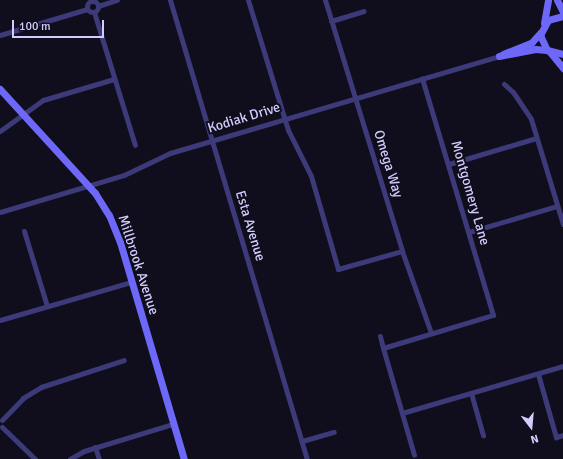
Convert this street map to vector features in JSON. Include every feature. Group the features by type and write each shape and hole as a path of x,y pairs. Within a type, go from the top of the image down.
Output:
{"street":[{"path":"94,12 98,6 117,0"},
{"name":"Esta Avenue","path":"170,0 307,459"},
{"path":"248,0 284,119 311,176 338,269 402,251"},
{"name":"Omega Way","path":"325,0 354,98 381,176 402,251 430,333"},
{"path":"548,0 540,33 541,42 563,68"},
{"path":"557,0 563,12"},
{"path":"88,9 91,1 98,6"},
{"path":"0,35 88,9 94,12 135,145"},
{"path":"332,21 364,11"},
{"path":"543,25 551,18 563,16"},
{"name":"Kodiak Drive","path":"499,56 532,42 540,33"},
{"name":"Kodiak Drive","path":"0,212 124,175 170,153 499,56 535,48 563,54"},
{"name":"Montgomery Lane","path":"422,78 493,315 430,333"},
{"path":"0,131 23,114 52,97 114,79"},
{"path":"504,84 522,104 531,119 563,224"},
{"name":"Millbrook Avenue","path":"0,90 88,186 112,223 184,459"},
{"path":"449,164 536,138"},
{"path":"469,232 557,206"},
{"path":"24,231 47,306"},
{"path":"0,320 131,282"},
{"path":"383,348 430,333"},
{"path":"380,336 414,455"},
{"path":"35,459 1,428 1,420 23,398 41,387 124,360"},
{"path":"402,413 563,366"},
{"path":"538,374 556,437 563,435"},
{"path":"471,393 483,435"},
{"path":"70,459 95,447 174,424"},
{"path":"302,441 334,432"},
{"path":"95,447 99,459"}]}
